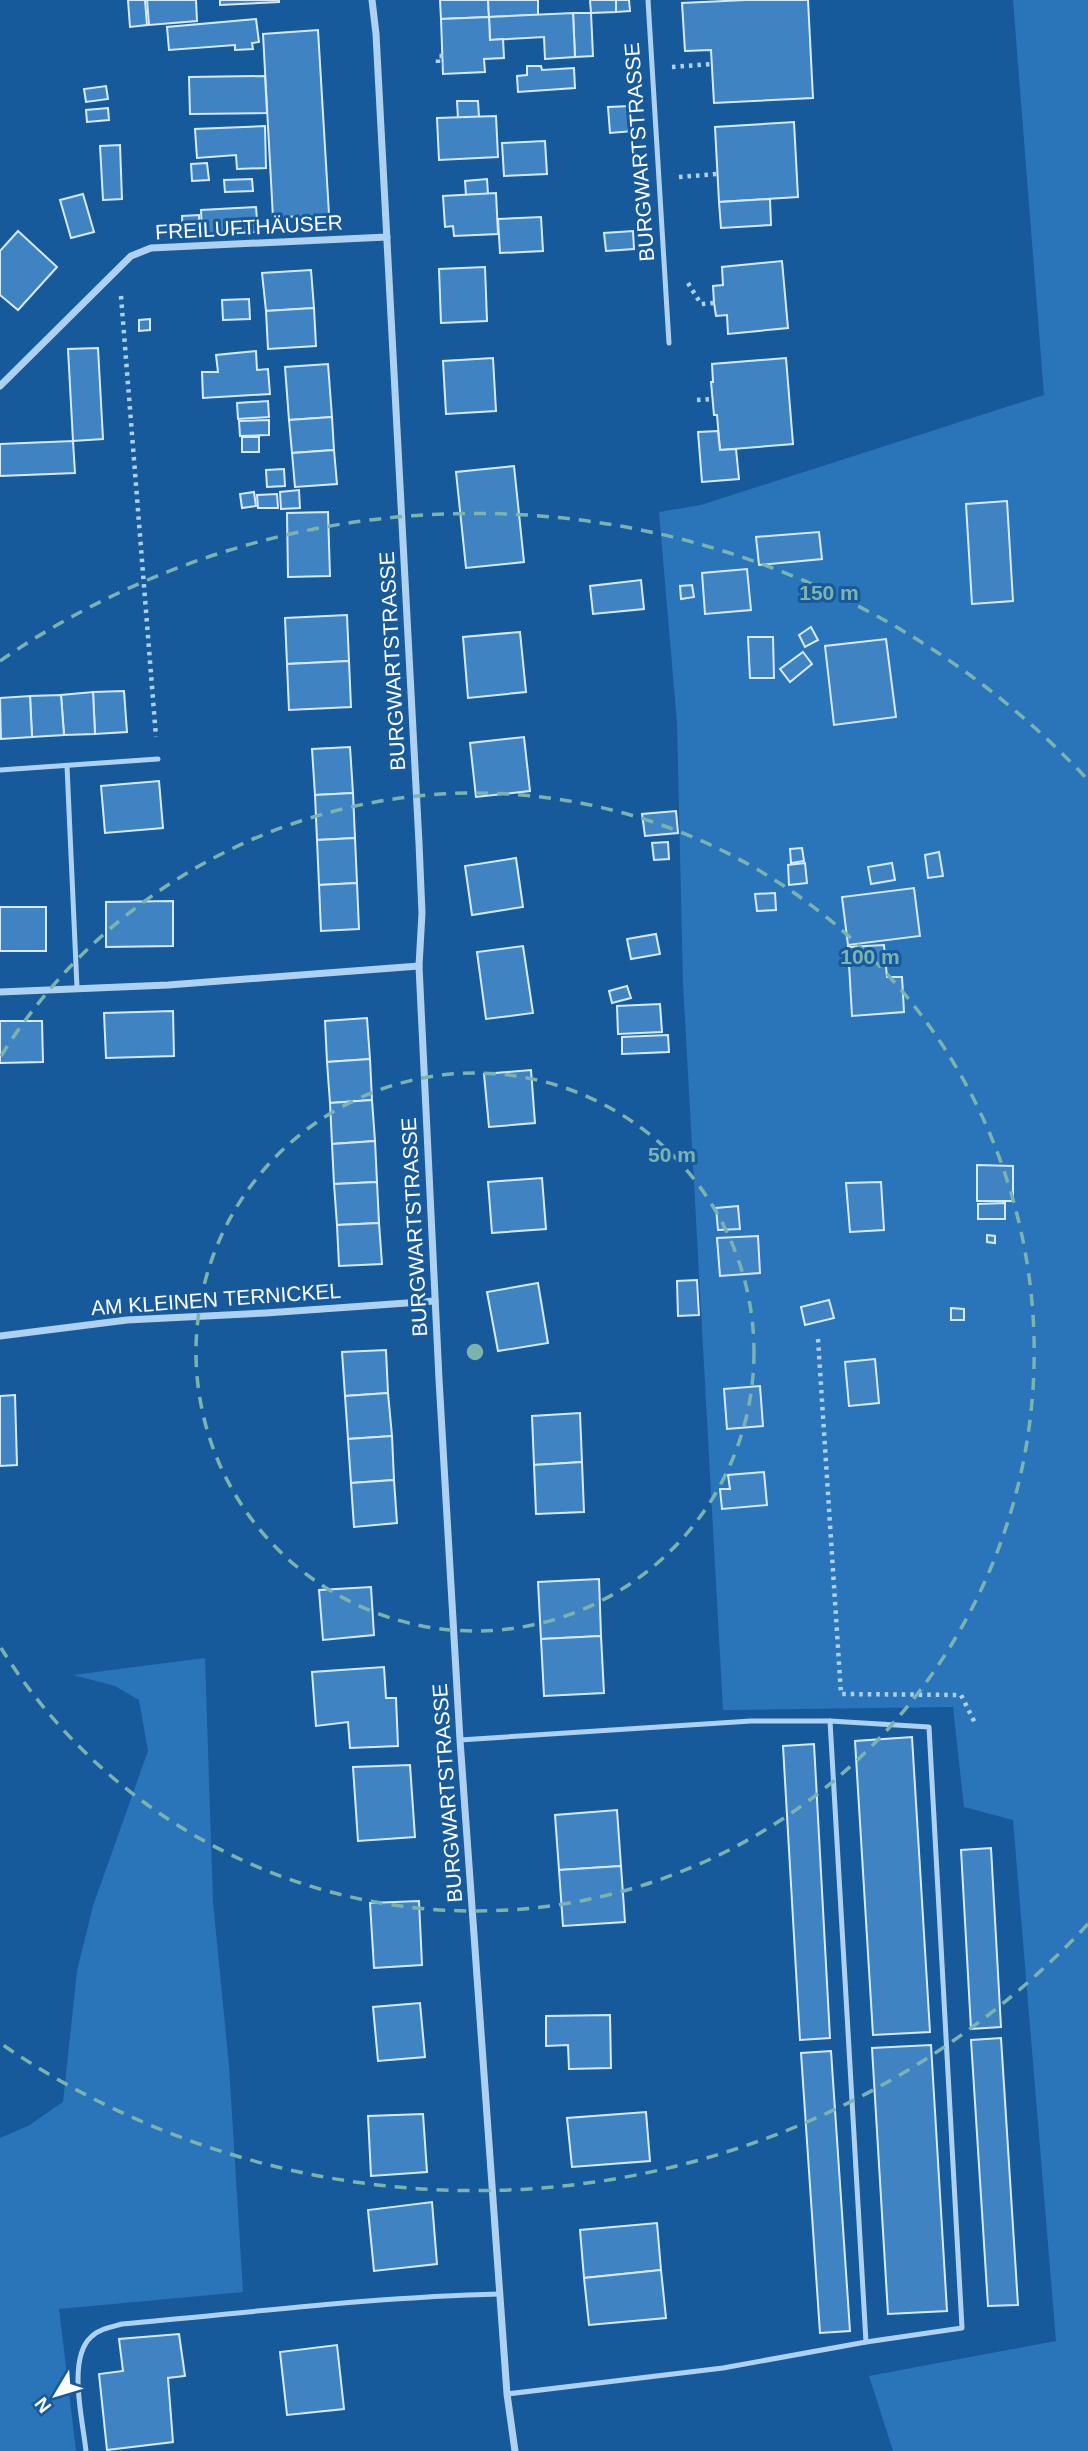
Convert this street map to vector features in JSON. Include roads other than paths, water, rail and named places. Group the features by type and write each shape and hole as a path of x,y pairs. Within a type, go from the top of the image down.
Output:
{"street":[{"name":"BURGWARTSTRASSE","path":"372,0 421,878 419,965 460,1740 507,2394 515,2451"},
{"name":"FREILUFTHÄUSER","path":"0,386 131,256 150,248 387,237"},
{"path":"0,992 168,985 419,965"},
{"name":"AM KLEINEN TERNICKEL","path":"0,1336 127,1320 435,1301"}],"lane":[{"name":"BURGWARTSTRASSE","path":"648,0 669,343"},
{"path":"0,770 158,759"},
{"path":"67,766 77,988"},
{"path":"460,1740 751,1721 831,1721 929,1727 962,2328 723,2368 507,2394"},
{"path":"831,1721 866,2342"},
{"path":"86,2451 78,2361 83,2347 103,2329 443,2295 500,2294"}]}
